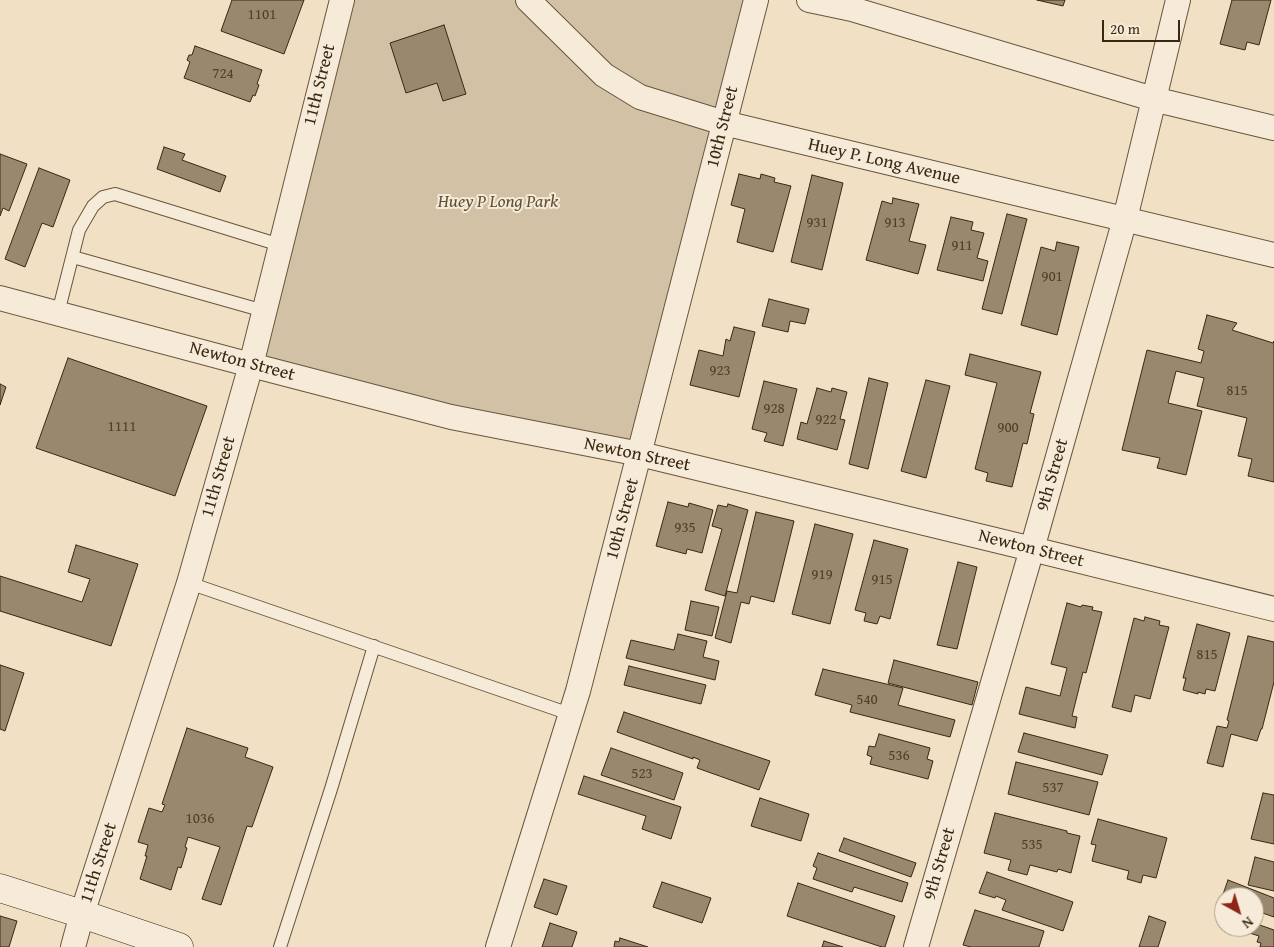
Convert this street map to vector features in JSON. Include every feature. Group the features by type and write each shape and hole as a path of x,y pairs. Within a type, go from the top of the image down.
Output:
{"main road":[{"path":"0,888 82,914 170,946"}],"street":[{"name":"11th Street","path":"72,947 189,584 251,365 342,0"},
{"name":"Huey P. Long Avenue","path":"528,0 604,76 640,97 724,123 1274,255"},
{"name":"10th Street","path":"498,947 578,691 756,0"},
{"path":"809,0 852,9 1153,99 1274,128"},
{"name":"9th Street","path":"916,947 1032,549 1125,219 1178,0"},
{"name":"Newton Street","path":"0,298 451,417 640,454 1274,609"}],"lane":[{"path":"58,313 79,230 85,218 103,197 114,194 280,245"},
{"path":"73,257 264,312"},
{"path":"189,584 570,714"},
{"path":"280,947 374,646"}],"green space":[{"name":"Huey P Long Park","path":"342,0 756,0 640,454 251,365"}],"building":[{"path":"232,0 304,0 284,54 221,31"},
{"path":"1037,0 1065,0 1063,6"},
{"path":"1232,0 1271,0 1259,45 1247,42 1245,50 1220,44"},
{"path":"444,25 466,94 443,101 437,83 406,93 390,43"},
{"path":"195,46 262,70 255,96 253,95 250,102 184,78 190,62 187,60 189,55 192,55"},
{"path":"164,147 185,154 182,160 226,176 220,192 157,169"},
{"path":"0,154 27,164 9,211 3,208 0,216"},
{"path":"39,168 70,180 53,227 42,223 25,267 5,259"},
{"path":"739,174 760,179 761,174 775,178 774,182 791,186 773,252 737,242 745,209 731,205"},
{"path":"812,175 843,183 822,270 791,262"},
{"path":"893,198 919,204 909,241 926,245 918,274 866,260 882,201 892,204"},
{"path":"1007,214 1027,219 1002,314 982,309"},
{"path":"951,217 973,222 971,230 984,233 977,258 988,261 983,281 937,270"},
{"path":"1057,242 1079,247 1057,335 1021,325 1041,247 1055,251"},
{"path":"769,299 809,309 805,324 790,321 788,332 762,326"},
{"path":"1207,315 1237,323 1232,330 1273,343 1274,341 1274,482 1248,476 1252,459 1238,456 1247,418 1197,406 1204,378 1176,371 1168,403 1202,411 1186,475 1157,468 1160,458 1122,450 1147,350 1201,363 1204,351 1198,349"},
{"path":"734,327 755,332 739,397 690,385 699,350 723,356 726,339 730,341"},
{"path":"970,354 1041,372 1030,413 1034,414 1027,444 1023,443 1012,487 986,481 988,473 975,469 997,383 965,375"},
{"path":"68,358 207,406 175,496 36,448"},
{"path":"869,378 888,383 868,469 849,464"},
{"path":"926,380 950,386 926,478 901,471"},
{"path":"764,381 797,389 783,446 764,441 767,433 752,429"},
{"path":"0,384 6,387 0,405"},
{"path":"817,388 831,392 832,388 847,392 840,419 845,420 837,450 797,439 801,422 807,424"},
{"path":"668,502 688,507 689,503 713,510 702,553 687,549 686,554 656,546"},
{"path":"728,504 748,510 725,596 705,590 722,529 712,526 718,505 727,507"},
{"path":"756,512 794,521 774,602 751,596 749,604 741,602 731,643 715,638 727,591 737,593"},
{"path":"815,524 853,534 830,624 792,614"},
{"path":"874,540 908,549 890,619 880,616 877,624 864,621 866,613 855,610"},
{"path":"76,545 138,564 111,646 0,611 0,576 82,602 90,579 68,572"},
{"path":"958,562 977,567 957,649 937,645"},
{"path":"691,601 719,607 712,636 685,630"},
{"path":"1067,603 1081,607 1082,605 1093,607 1092,610 1102,612 1086,673 1083,672 1072,716 1077,717 1075,728 1019,714 1026,687 1060,696 1067,668 1051,664"},
{"path":"1145,617 1160,621 1159,625 1169,627 1150,699 1135,695 1131,712 1112,707 1134,618 1144,621"},
{"path":"1197,624 1230,633 1215,691 1206,689 1205,694 1183,690 1186,678 1183,678"},
{"path":"678,634 707,641 703,657 719,661 715,680 626,658 631,640 674,650"},
{"path":"1248,636 1274,642 1274,682 1262,729 1257,741 1231,734 1223,767 1207,763 1217,726 1227,728 1229,721 1227,720"},
{"path":"894,660 978,682 972,705 888,683"},
{"path":"0,665 24,673 5,731 0,729"},
{"path":"629,666 706,685 701,704 624,685"},
{"path":"823,669 903,688 898,705 955,720 950,737 850,712 852,705 815,695"},
{"path":"624,712 770,761 759,790 697,768 700,760 693,757 693,759 617,732"},
{"path":"187,728 248,748 245,757 273,767 252,827 247,826 221,905 202,899 220,847 188,837 181,868 178,867 171,890 140,879 147,856 145,856 148,845 138,842 149,808 162,812 165,805 162,804"},
{"path":"1024,733 1108,755 1102,775 1018,752"},
{"path":"879,734 930,748 927,759 933,761 928,779 870,764 872,757 867,755 869,746 875,747"},
{"path":"611,748 683,773 674,800 601,775"},
{"path":"1016,762 1098,782 1089,815 1008,794"},
{"path":"584,776 681,807 671,839 642,829 646,816 578,794"},
{"path":"1263,793 1274,795 1274,844 1251,839"},
{"path":"760,798 809,814 801,841 751,826"},
{"path":"995,813 1080,836 1071,873 1058,869 1057,872 1030,865 1027,875 1008,870 1011,860 984,853"},
{"path":"1098,819 1167,838 1156,878 1143,875 1141,883 1127,879 1129,871 1092,861 1096,845 1091,844"},
{"path":"844,838 916,863 911,877 839,851"},
{"path":"818,853 908,883 902,902 854,887 852,892 813,879 817,868 813,866"},
{"path":"1255,857 1274,862 1274,891 1264,889 1264,887 1248,885"},
{"path":"987,872 1073,902 1063,931 1002,910 1006,900 979,893"},
{"path":"544,879 567,886 557,915 534,907"},
{"path":"1228,880 1246,887 1226,887"},
{"path":"662,882 711,898 702,923 653,907"},
{"path":"798,883 895,916 885,947 787,916"},
{"path":"1264,894 1274,898 1274,917 1264,914"},
{"path":"975,910 1044,931 1039,947 971,947 963,945"},
{"path":"0,916 17,921 9,947 0,947"},
{"path":"1149,916 1166,922 1158,947 1139,947"},
{"path":"550,923 577,932 572,947 542,947"},
{"path":"1264,926 1274,930 1274,947 1260,947 1261,943 1257,942 1259,937 1264,937"},
{"path":"620,938 648,947 614,947 615,941 619,942"},
{"path":"824,941 843,947 822,947"}]}
